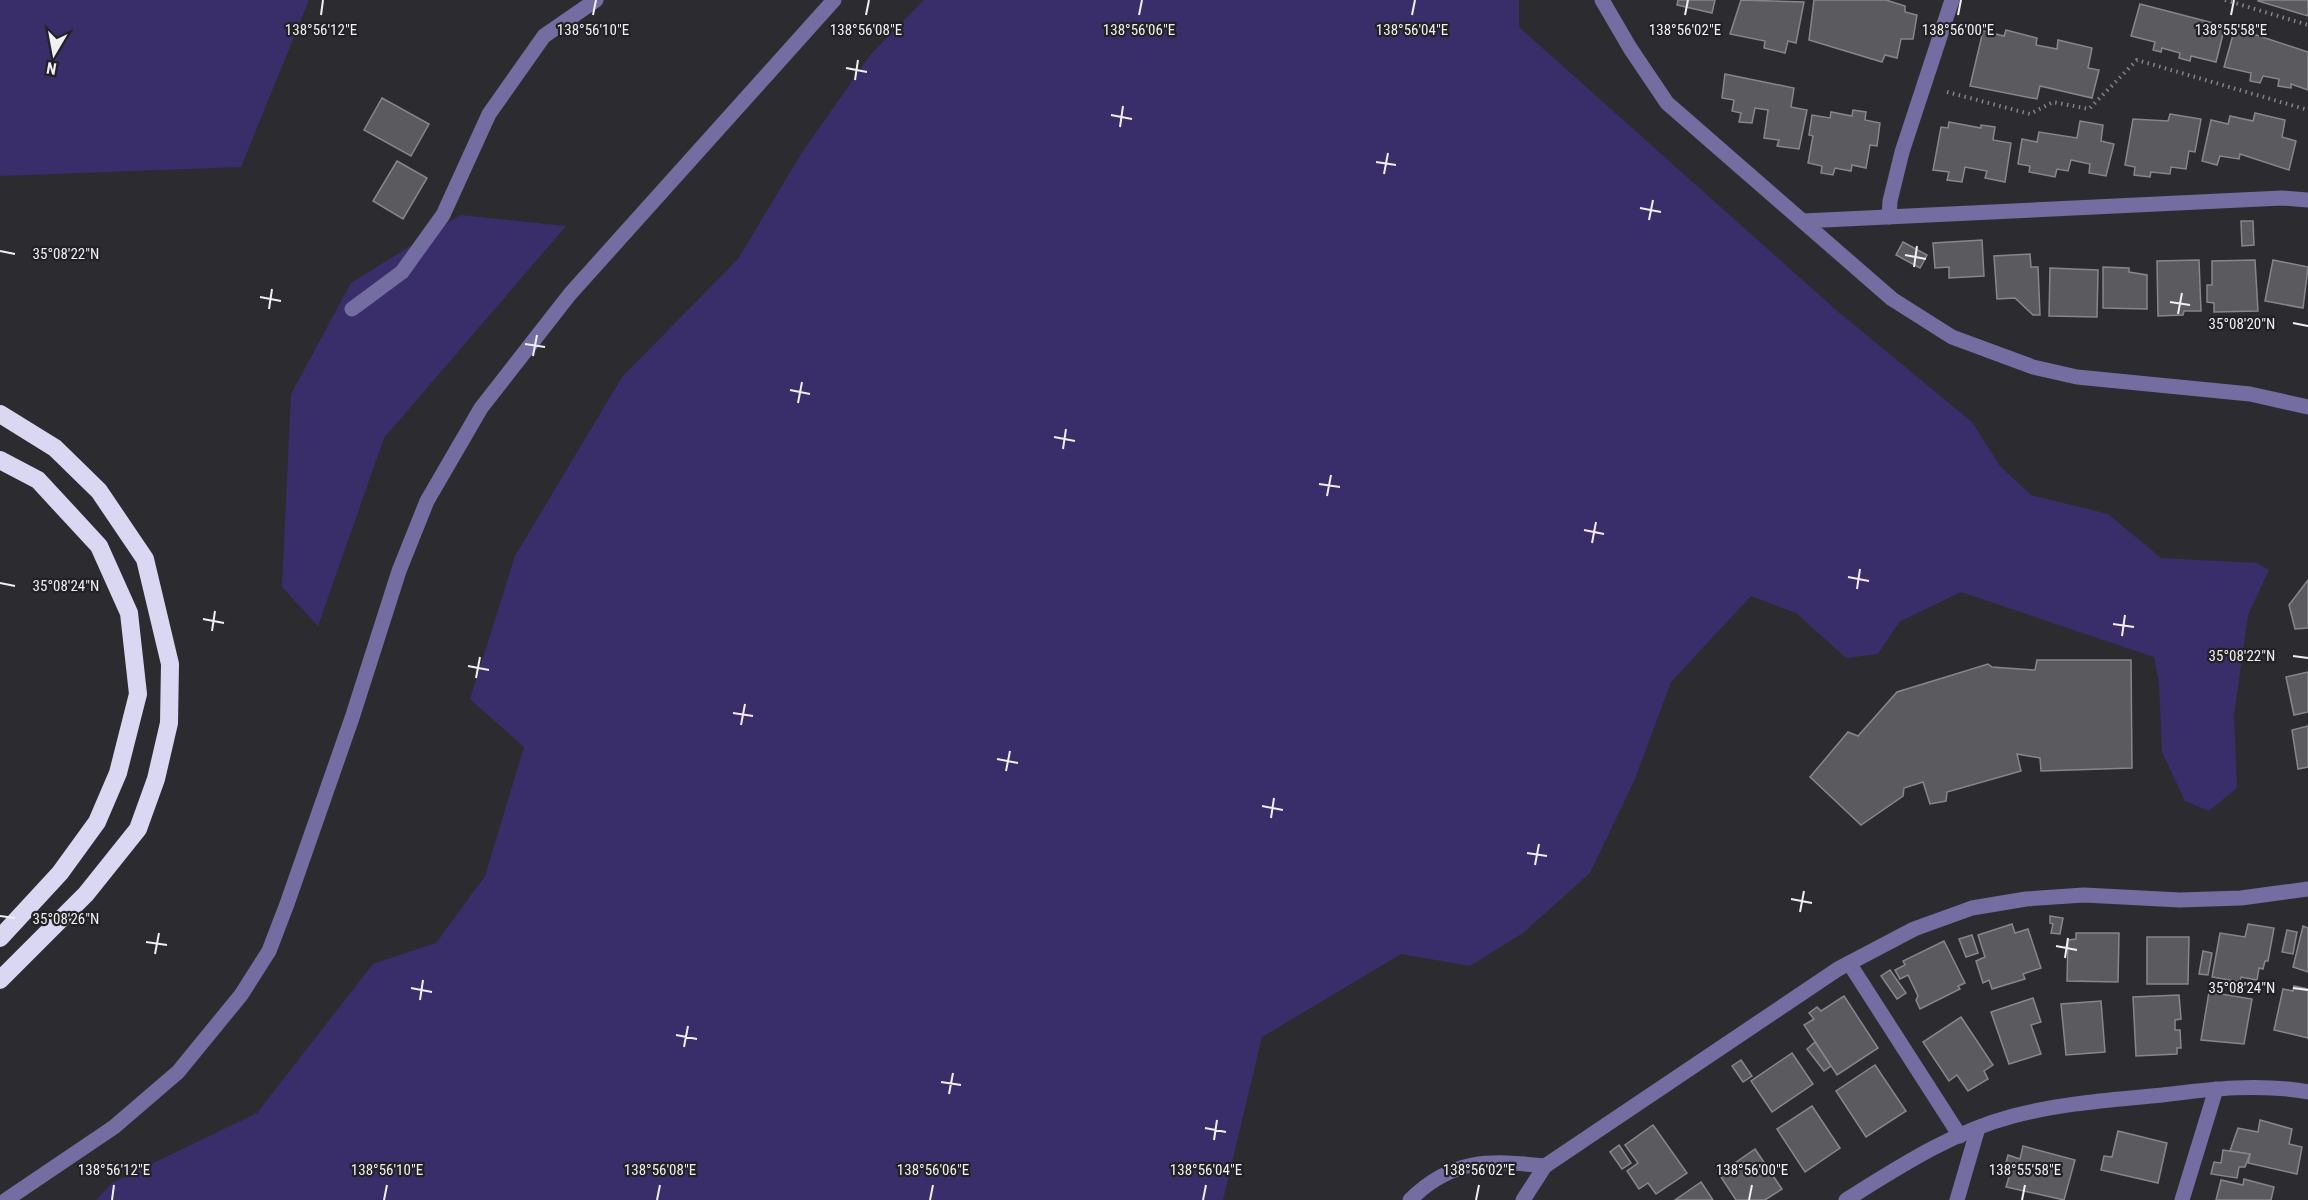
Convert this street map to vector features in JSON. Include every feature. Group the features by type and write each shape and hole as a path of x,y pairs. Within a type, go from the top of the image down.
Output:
{"highway":[{"path":"0,414 55,448 99,491 145,559 170,664 169,723 156,779 138,829 86,894 0,980"},
{"path":"0,460 38,480 99,546 129,613 138,694 118,773 97,822 60,873 0,938"}],"street":[{"path":"352,309 402,272 443,215 489,114 544,36 596,0"},
{"path":"6,1200 114,1127 178,1072 241,995 269,951 352,718 399,571 427,501 481,408 570,294 834,0"},
{"path":"1602,0 1630,48 1667,103 1892,299 1952,337 2033,367 2077,377 2250,394 2308,407"},
{"path":"1889,218 1894,181 1952,0"},
{"path":"1803,221 2307,196"},
{"path":"1523,1200 1545,1166 1849,963 1924,926 1972,909 2026,899 2084,895 2181,900 2241,898 2308,889"},
{"path":"1849,963 1960,1136"},
{"path":"1846,1200 1915,1157 1978,1128 2013,1116 2073,1104 2217,1089 2308,1092"},
{"path":"2182,1200 2217,1089"},
{"path":"1957,1200 1978,1128"},
{"path":"1410,1200 1428,1182 1452,1170 1481,1162 1545,1166"}],"path":[{"path":"2225,0 2308,25"},
{"path":"1924,85 2030,114 2054,102 2089,109 2137,60 2308,110"}],"shaded area":[{"path":"0,0 309,0 241,167 0,176"},
{"path":"924,0 1519,0 1519,27 1836,310 1972,422 2000,466 2031,495 2108,514 2161,558 2257,563 2269,570 2248,615 2234,715 2237,788 2209,811 2185,801 2162,752 2159,683 2154,657 1961,592 1899,622 1878,654 1846,658 1796,613 1751,596 1671,682 1635,779 1590,873 1523,933 1470,966 1401,954 1262,1037 1223,1200 96,1200 112,1183 257,1113 373,964 436,943 485,876 524,747 470,699 515,556 622,377 738,259 801,154 871,54"},
{"path":"460,215 566,226 384,438 318,626 282,587 291,394 351,283"}],"building":[{"path":"1678,0 1715,0 1712,13 1677,5"},
{"path":"1741,0 1804,2 1796,43 1788,41 1785,53 1764,48 1765,41 1730,34"},
{"path":"1814,0 1886,0 1905,6 1905,12 1917,15 1913,39 1901,39 1897,58 1885,55 1882,62 1809,40"},
{"path":"2259,0 2308,0 2308,16 2258,1"},
{"path":"2140,4 2225,26 2216,62 2191,56 2190,61 2179,58 2180,53 2162,48 2161,52 2153,50 2155,42 2131,36"},
{"path":"2235,28 2308,52 2308,90 2291,84 2291,88 2278,86 2279,79 2263,76 2260,83 2250,81 2251,73 2224,67"},
{"path":"2006,30 2037,38 2036,45 2057,49 2058,40 2092,48 2088,68 2099,70 2092,98 2040,86 2037,99 1970,86 1983,31 2004,36"},
{"path":"1725,74 1794,88 1791,107 1807,110 1799,149 1777,146 1779,140 1764,138 1768,110 1755,108 1752,123 1739,122 1741,113 1732,111 1734,100 1722,98"},
{"path":"382,98 429,124 411,156 364,130"},
{"path":"1853,110 1866,112 1865,120 1880,123 1877,146 1870,145 1866,168 1852,165 1851,171 1835,168 1833,175 1821,173 1822,166 1808,163 1813,136 1809,135 1812,115 1830,118 1831,112 1852,116"},
{"path":"2255,113 2285,120 2282,137 2296,141 2289,170 2240,154 2239,159 2220,156 2217,165 2202,161 2211,120 2228,124 2230,116 2253,121"},
{"path":"2170,114 2201,119 2195,152 2189,151 2186,169 2171,167 2170,174 2151,172 2150,177 2134,175 2135,167 2125,165 2133,119 2168,121"},
{"path":"2080,121 2103,125 2101,141 2114,144 2106,176 2089,173 2090,164 2071,160 2068,171 2057,169 2055,177 2029,172 2030,166 2018,164 2022,139 2037,142 2039,132 2077,138"},
{"path":"1949,122 1981,128 1981,125 1995,127 1993,140 2011,143 2005,182 1985,178 1987,171 1965,167 1962,182 1947,180 1949,172 1933,170 1941,127 1948,128"},
{"path":"397,161 427,178 403,219 373,201"},
{"path":"2241,221 2253,221 2254,245 2242,246"},
{"path":"1982,240 1984,276 1949,278 1949,267 1935,268 1933,243"},
{"path":"1903,242 1927,255 1920,268 1896,255"},
{"path":"2030,254 2031,267 2038,267 2040,315 2033,315 2015,298 1997,299 1994,256"},
{"path":"2199,260 2201,311 2184,311 2183,315 2158,316 2157,261"},
{"path":"2255,260 2258,311 2214,312 2214,303 2207,302 2207,285 2212,285 2212,261"},
{"path":"2273,260 2308,267 2303,308 2265,301"},
{"path":"2103,267 2129,268 2129,272 2147,275 2147,309 2103,308"},
{"path":"2050,268 2098,270 2097,317 2049,316"},
{"path":"2308,580 2308,628 2295,629 2289,605"},
{"path":"2037,660 2131,660 2132,768 2041,771 2040,758 2017,754 2021,771 1947,792 1946,801 1930,804 1923,782 1904,788 1903,796 1861,825 1810,777 1848,732 1858,736 1897,692 1988,664 1992,667 2035,670"},
{"path":"2308,672 2308,712 2294,715 2286,677"},
{"path":"2308,726 2308,767 2298,769 2292,730"},
{"path":"2050,916 2063,918 2060,934 2051,933 2053,924 2050,923"},
{"path":"2012,924 2015,933 2028,929 2041,968 2023,974 2025,979 1992,989 1989,980 1983,983 1976,961 1985,957 1978,935"},
{"path":"2248,924 2274,928 2268,961 2265,961 2263,969 2259,968 2257,980 2241,977 2240,982 2212,977 2220,933 2245,937"},
{"path":"2303,926 2308,928 2308,972 2293,967"},
{"path":"2287,930 2297,932 2293,954 2282,952"},
{"path":"2076,933 2119,933 2118,982 2067,981 2068,940 2076,939"},
{"path":"1972,935 1978,953 1966,957 1959,939"},
{"path":"2147,937 2189,937 2188,984 2147,984"},
{"path":"1944,941 1965,983 1958,986 1960,989 1920,1009 1916,1000 1918,996 1908,975 1900,979 1895,970 1905,965 1903,961"},
{"path":"2203,951 2212,953 2208,975 2199,974"},
{"path":"1890,970 1906,993 1897,999 1881,976"},
{"path":"2294,986 2308,989 2308,1038 2274,1030 2283,989 2293,991"},
{"path":"2209,992 2252,999 2244,1044 2201,1040"},
{"path":"2179,995 2181,1019 2175,1020 2175,1030 2180,1030 2181,1048 2177,1048 2177,1054 2136,1056 2133,997"},
{"path":"1844,996 1878,1048 1837,1075 1804,1025 1814,1019 1809,1013 1817,1007 1821,1011"},
{"path":"2033,998 2041,1022 2031,1025 2041,1054 2009,1064 1991,1012"},
{"path":"2101,1001 2105,1052 2066,1055 2061,1004"},
{"path":"1961,1017 1993,1065 1984,1071 1988,1079 1968,1091 1957,1075 1949,1081 1923,1042"},
{"path":"1815,1042 1831,1066 1824,1071 1807,1049"},
{"path":"1792,1053 1813,1084 1772,1112 1751,1081"},
{"path":"1741,1060 1752,1076 1743,1082 1732,1066"},
{"path":"1875,1065 1906,1111 1866,1137 1836,1091"},
{"path":"1812,1106 1840,1148 1805,1172 1777,1129"},
{"path":"2260,1120 2292,1129 2289,1144 2302,1147 2297,1174 2248,1163 2250,1154 2230,1151 2238,1128 2258,1132"},
{"path":"1653,1125 1687,1173 1656,1194 1648,1183 1639,1189 1627,1171 1638,1163 1625,1145"},
{"path":"2118,1131 2167,1143 2158,1183 2101,1170 2104,1156 2112,1157"},
{"path":"1619,1145 1631,1163 1622,1169 1610,1152"},
{"path":"2023,1146 2075,1160 2064,1200 2006,1187 2009,1177 2003,1175 2008,1155 2020,1159"},
{"path":"1755,1149 1782,1189 1765,1200 1736,1200 1719,1174"},
{"path":"2223,1150 2250,1154 2245,1167 2239,1167 2237,1178 2211,1174 2214,1162 2221,1163"},
{"path":"2244,1179 2274,1187 2271,1200 2216,1200 2221,1180 2243,1185"},
{"path":"1701,1182 1713,1200 1675,1200"}]}
